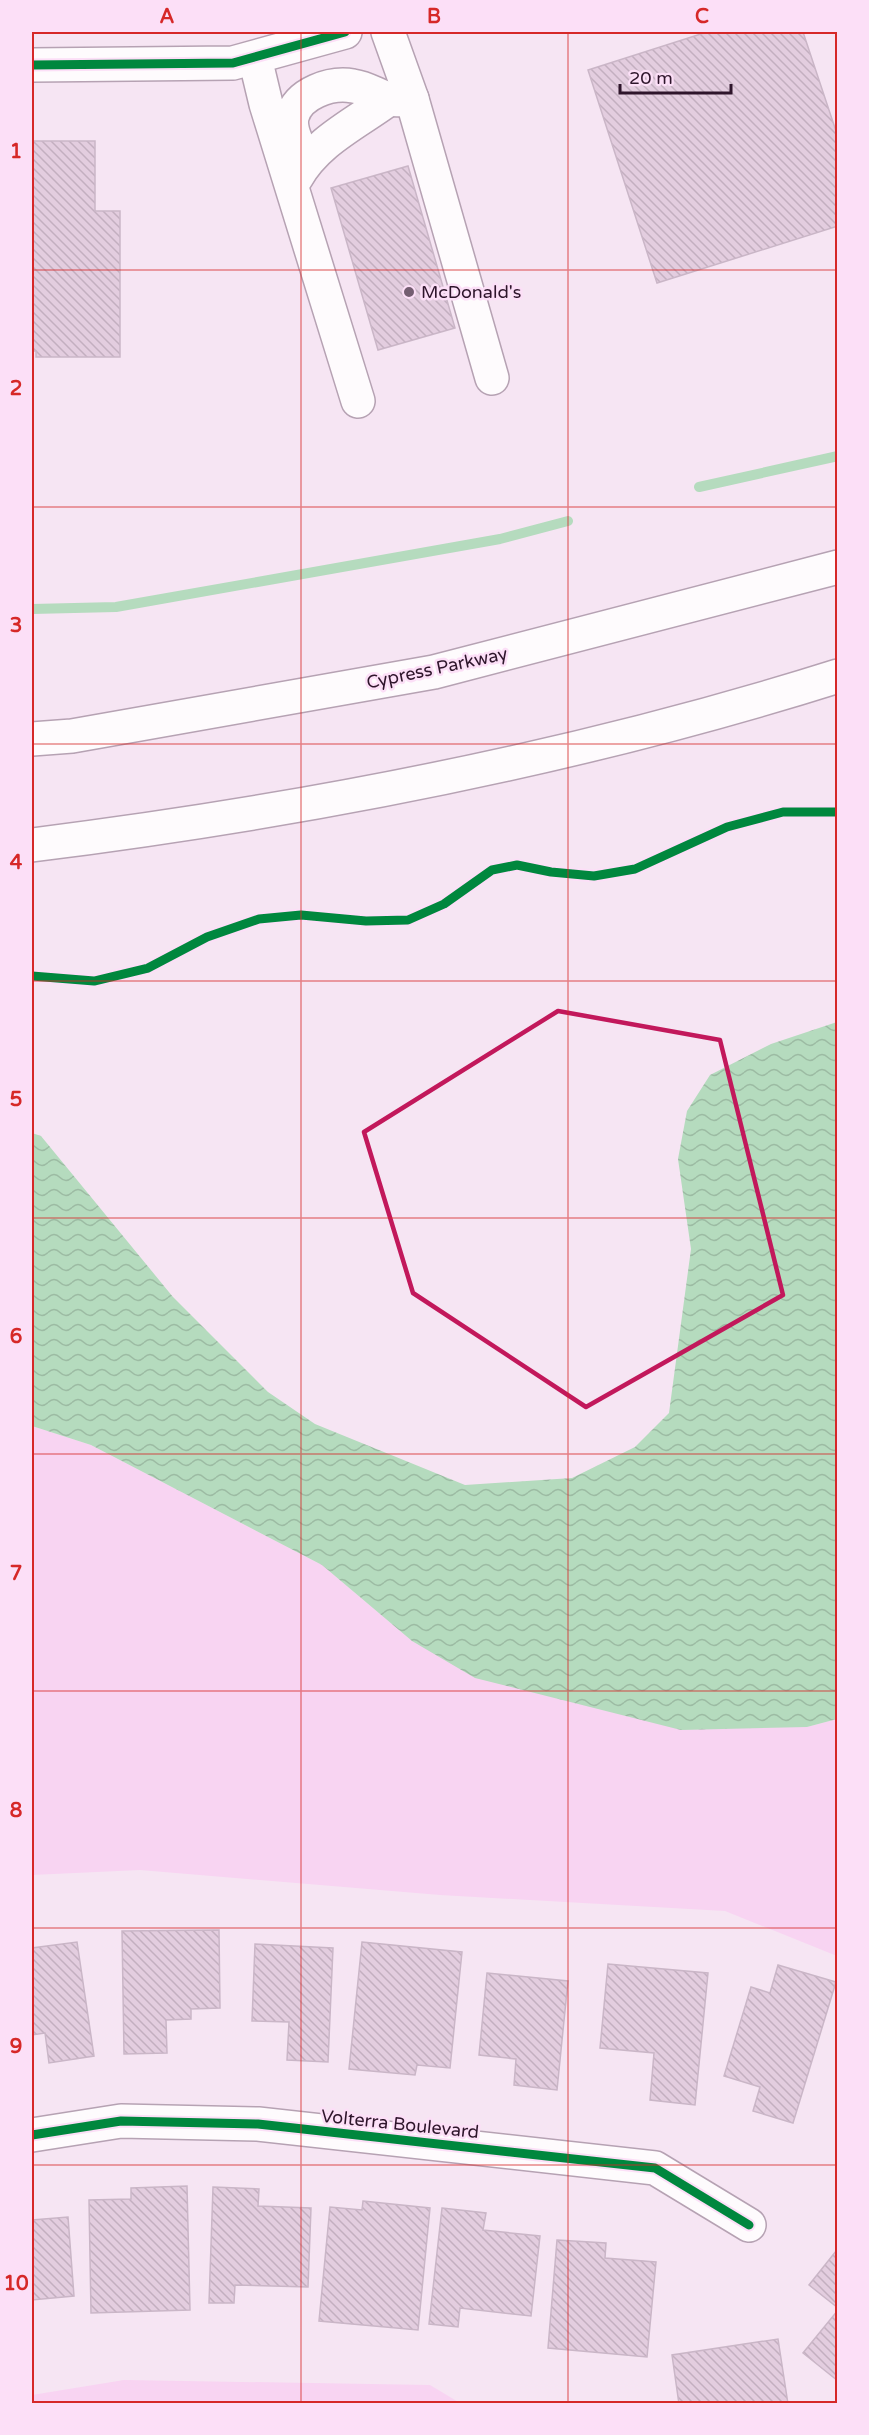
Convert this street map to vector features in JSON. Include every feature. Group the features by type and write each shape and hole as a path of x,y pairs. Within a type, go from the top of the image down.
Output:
{"main road":[{"path":"32,65 233,63 345,32"},
{"path":"388,32 400,99 492,378"},
{"path":"255,58 266,104 299,173"},
{"path":"358,401 299,173 292,118 301,100 318,90 350,85 400,99"},
{"path":"299,173 327,141 400,99"},
{"name":"Cypress Parkway","path":"32,739 83,734 434,672 837,567"},
{"path":"32,845 166,828 392,789 587,746 780,694 837,676"},
{"name":"Volterra Boulevard","path":"32,2135 121,2121 258,2124 655,2168 749,2225"}],"highlighted area":[{"path":"558,1011 720,1040 783,1295 586,1407 413,1293 364,1132"}],"shaded area":[{"path":"32,1426 91,1445 322,1565 412,1641 807,1727 837,1719 837,1956 725,1911 440,1895 140,1870 32,1875"},
{"path":"124,2380 430,2385 460,2403 32,2403 32,2395"}],"water":[{"path":"837,1022 837,1719 807,1727 681,1730 475,1678 412,1641 322,1565 91,1445 32,1426 32,1133 41,1136 173,1297 268,1392 315,1424 465,1485 572,1478 635,1447 669,1413 691,1249 678,1159 687,1111 710,1075 771,1044"}],"building":[{"path":"707,32 803,32 838,137 838,226 657,283 588,70"},
{"path":"32,141 95,141 95,211 120,211 120,357 36,357 36,351 32,351"},
{"path":"408,166 455,328 378,350 331,188"},
{"path":"219,1930 220,2008 191,2009 191,2019 166,2020 167,2053 124,2054 122,1931"},
{"path":"77,1942 94,2056 49,2063 45,2033 32,2035 32,1948"},
{"path":"362,1942 462,1952 450,2068 417,2065 415,2075 349,2069"},
{"path":"255,1944 333,1948 328,2062 287,2060 289,2022 252,2021"},
{"path":"608,1964 708,1973 695,2105 650,2100 654,2053 600,2048"},
{"path":"778,1965 836,1982 793,2123 753,2111 760,2087 724,2076 751,1987 770,1993"},
{"path":"487,1973 568,1981 557,2090 514,2085 516,2059 479,2055"},
{"path":"187,2186 190,2310 91,2313 89,2200 131,2199 131,2188"},
{"path":"213,2187 259,2189 258,2206 311,2208 308,2287 235,2285 234,2303 209,2303"},
{"path":"363,2201 430,2208 418,2330 319,2321 330,2207 362,2210"},
{"path":"442,2208 486,2213 483,2230 540,2236 531,2316 460,2308 458,2327 429,2324"},
{"path":"68,2217 74,2296 32,2300 32,2220"},
{"path":"557,2240 606,2243 605,2258 656,2262 647,2357 548,2348"},
{"path":"836,2251 838,2253 838,2308 809,2285"},
{"path":"838,2310 838,2381 803,2353"},
{"path":"778,2339 788,2404 679,2404 672,2355"}],"waterway":[{"path":"699,487 838,456"},
{"path":"32,609 116,607 500,539 568,521"}],"cycle path":[{"path":"32,65 233,63 345,32"},
{"path":"32,976 94,981 148,968 207,937 259,919 301,915 366,921 408,920 444,904 492,870 517,865 551,872 594,876 635,869 727,827 783,812 838,812"},
{"path":"32,2135 121,2121 258,2124 655,2168 749,2225"}],"place":[{"name":"McDonald's","path":"409,292"}]}
